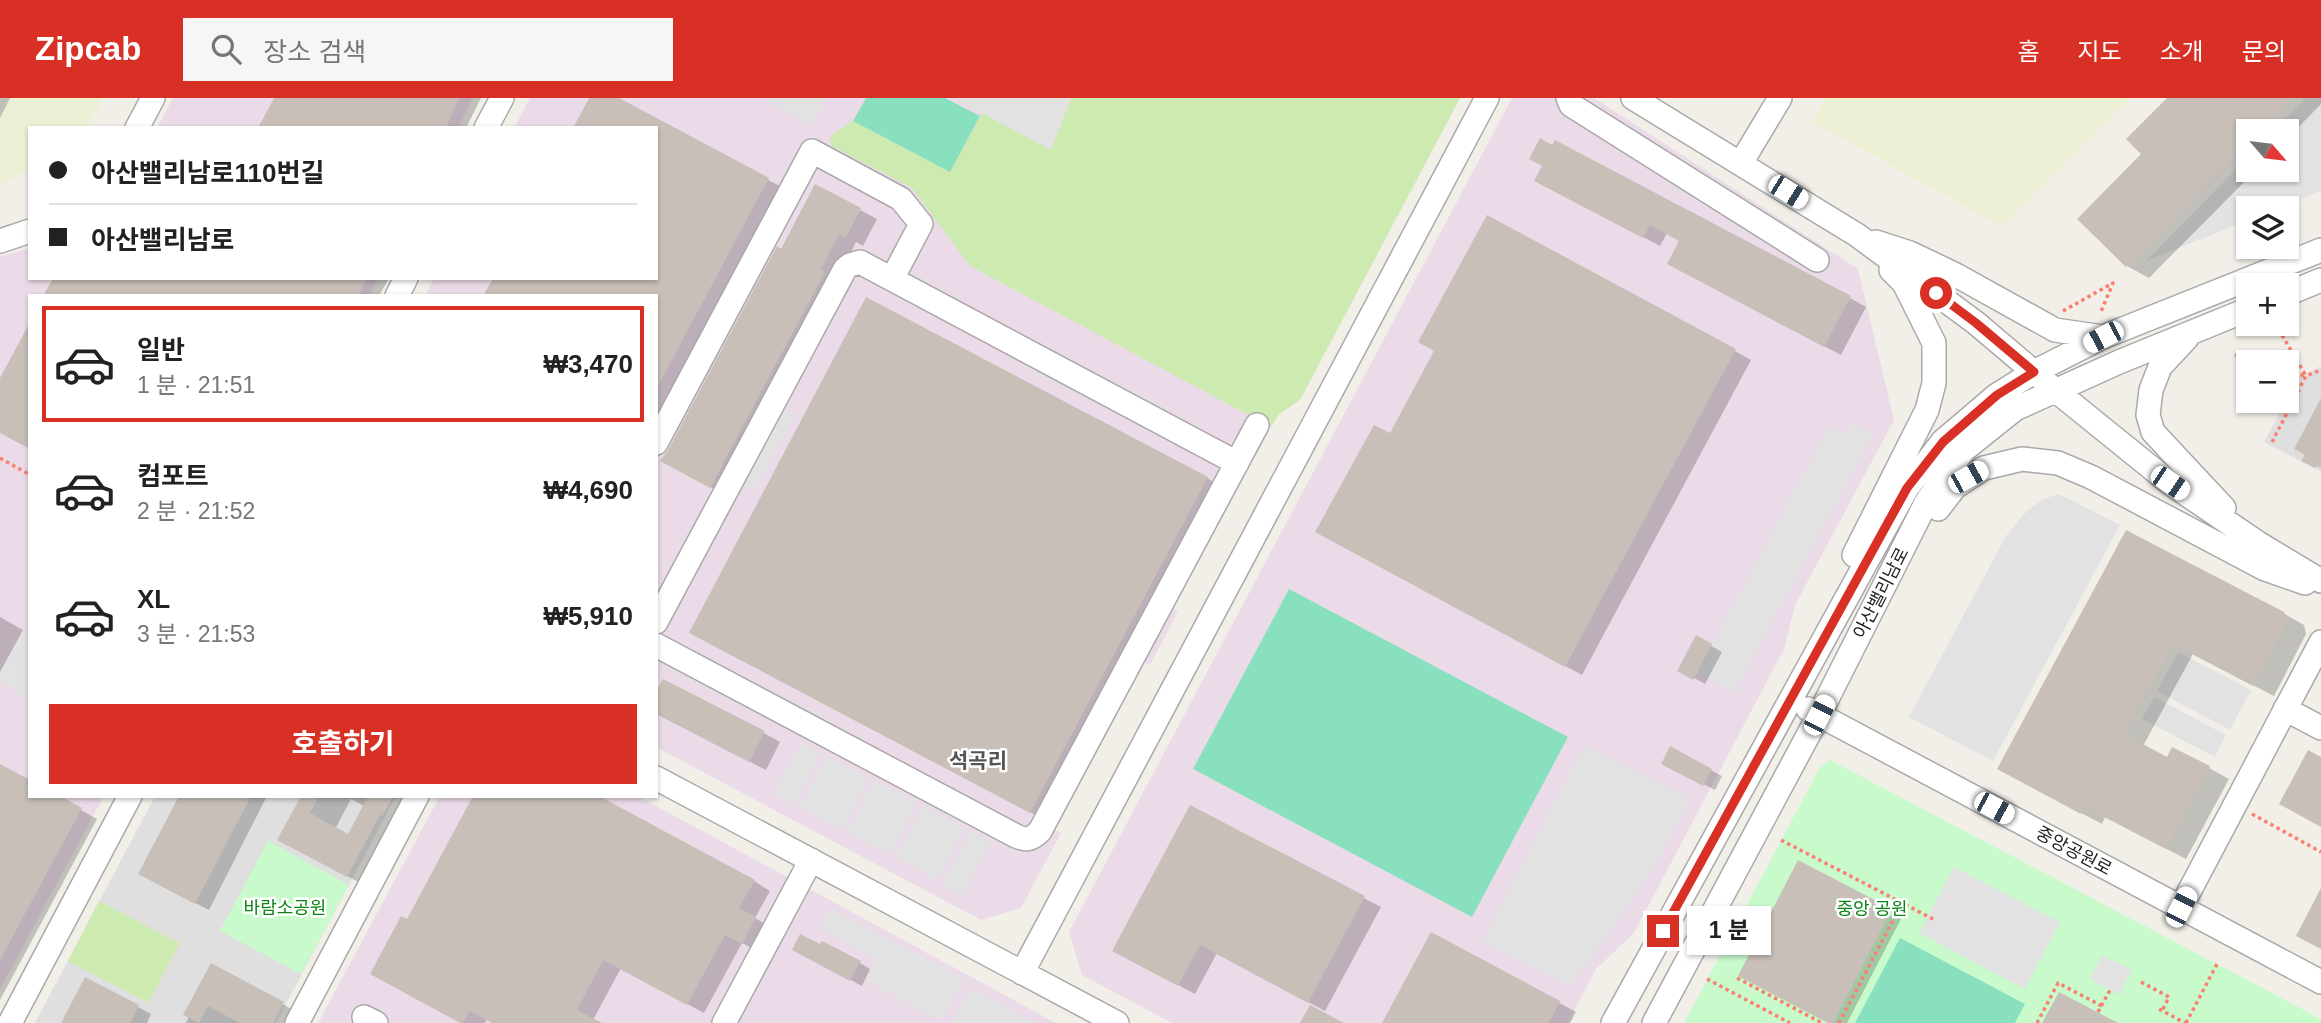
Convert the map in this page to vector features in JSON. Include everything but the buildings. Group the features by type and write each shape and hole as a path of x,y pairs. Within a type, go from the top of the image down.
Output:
{"street":[{"path":"138,126 153,98"},
{"path":"487,126 502,98"},
{"path":"1022,973 1487,98"},
{"path":"1569,98 1571,105 1817,260"},
{"path":"1633,98 1857,235 1976,323 2170,483 2258,543 2321,581"},
{"path":"1741,163 1780,98"},
{"path":"658,439 812,151 901,199 920,224 892,279"},
{"path":"0,241 28,232"},
{"path":"1857,235 1933,264 2055,330 2101,327"},
{"path":"1847,596 1852,558 1927,410 1934,383 1934,344 1904,283 1857,235"},
{"name":"아산밸리남로","path":"1613,1023 1907,488 1943,442 1997,395 2101,327 2321,250"},
{"path":"658,618 845,269 860,262 1237,463"},
{"path":"2299,289 2321,280"},
{"name":"아산밸리남로","path":"1654,1023 1819,715 1926,503 1965,449 2015,409 2236,314"},
{"path":"2192,332 2160,366 2149,402 2148,415 2153,432 2258,543"},
{"path":"658,646 1016,836 1024,840 1032,839 1040,831 1257,425"},
{"path":"1895,565 1955,487 1984,468 2022,459 2058,463 2078,470 2265,569 2321,588"},
{"path":"2181,907 2321,642"},
{"name":"중앙공원로","path":"1790,699 2321,982"},
{"path":"2285,709 2321,728"},
{"path":"658,779 1116,1023"},
{"path":"9,1023 129,798"},
{"path":"297,1023 416,798"},
{"path":"724,1023 811,860"}],"path":[{"path":"2058,313 2113,284 2101,327"},
{"path":"2283,336 2306,376"},
{"path":"2299,374 2306,376 2321,370"},
{"path":"2272,442 2306,376"},
{"path":"0,458 28,474"},
{"path":"2250,813 2321,852"},
{"path":"1781,840 1935,920"},
{"path":"1839,1023 1902,903"},
{"path":"2141,982 2169,997 2161,1010 2185,1023 2217,964"},
{"path":"1737,978 1822,1023"},
{"path":"1707,979 1790,1023"},
{"path":"2037,1023 2058,983 2102,1006"},
{"path":"2098,1013 2110,990"}],"shaded area":[{"path":"173,98 473,98 459,126 158,126"},
{"path":"530,98 1460,98 1300,400 1279,414 1271,427 1173,608 1178,612 1150,665 1144,663 1055,830 1061,833 1021,908 981,920 658,748 658,294 426,294 433,280 658,280 658,126 515,126"},
{"path":"763,98 827,98 812,125"},
{"path":"954,98 1071,98 1051,150"},
{"path":"1512,98 1594,98 1858,269 1894,420 1795,605 1784,649 1634,933 1596,969 1568,1023 1172,1023 1082,975 1069,932"},
{"path":"2306,98 2321,98 2321,191 2299,200 2299,196 2236,196 2236,225 2146,261 2236,169 2236,182 2300,182 2300,119 2285,119"},
{"path":"28,249 28,280 378,280 370,294 28,294 28,798 103,798 0,989 0,257"},
{"path":"2321,366 2321,472 2264,442 2279,413 2299,413 2299,377"},
{"path":"773,403 795,415 755,490 733,479"},
{"path":"1853,424 1873,435 1734,693 1697,673 1829,426 1846,435"},
{"path":"2059,494 2120,525 1993,761 1909,717 2006,536 2024,514 2043,499"},
{"path":"22,631 28,634 28,698 0,683 0,672"},
{"path":"2178,652 2251,690 2230,730 2157,691"},
{"path":"2154,697 2226,735 2215,757 2142,719"},
{"path":"802,742 822,753 794,804 774,794"},
{"path":"1584,746 1689,800 1658,860 1571,987 1482,941"},
{"path":"827,756 870,778 842,830 799,807"},
{"path":"874,780 917,803 889,855 847,833"},
{"path":"154,798 395,798 276,1023 35,1023"},
{"path":"439,798 642,798 1056,1023 318,1023"},
{"path":"923,806 964,828 936,880 895,858"},
{"path":"970,831 991,842 963,895 942,884"},
{"path":"1954,867 2060,922 2025,989 1919,933"},
{"path":"830,908 964,979 941,1020 865,980 876,959 819,928"},
{"path":"2102,955 2132,970 2119,995 2090,979"},
{"path":"971,988 1035,1023 952,1023"}],"green space":[{"path":"9,98 103,98 88,126 28,126 28,168 1,187 0,114"},
{"path":"866,98 945,98 980,116 950,172 853,121"},
{"path":"1071,98 1460,98 1300,400 1279,414 1271,427 970,266 912,188 832,146 830,140 832,135 853,121 950,172 982,113 1051,150"},
{"path":"1825,98 2131,98 2002,227 1812,122"},
{"path":"1289,589 1568,737 1472,917 1193,769"},
{"name":"중앙 공원","path":"1830,760 2321,1019 2321,1023 1684,1023 1819,769"},
{"name":"바람소공원","path":"268,841 349,885 301,974 220,931"},
{"path":"99,901 180,943 148,1003 68,961"},
{"path":"1900,938 2025,1004 2015,1023 1855,1023"}],"district":[{"name":"석곡리","path":"978,760"}],"route":[{"path":"1663,931 1907,488 1943,442 1997,395 2034,372 1936,293"}]}
